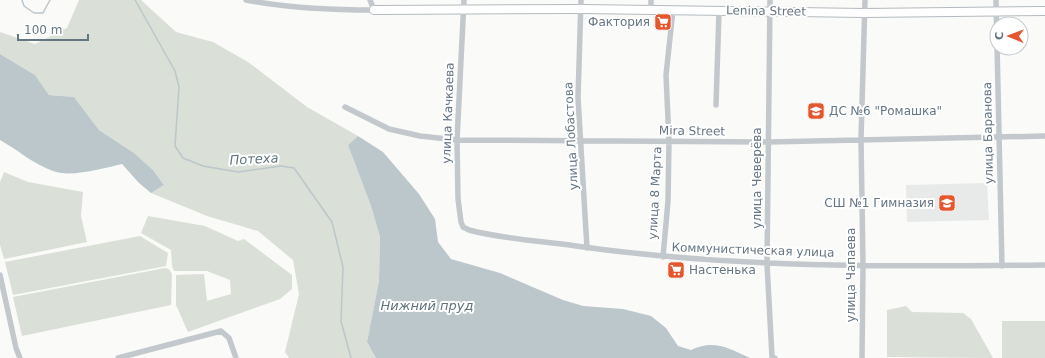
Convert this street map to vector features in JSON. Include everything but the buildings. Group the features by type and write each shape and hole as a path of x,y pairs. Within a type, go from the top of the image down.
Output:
{"street":[{"path":"246,0 270,5 328,10 374,10 370,0"},
{"name":"улица Качкаева","path":"463,227 458,199 457,140 464,0"},
{"path":"651,0 651,10"},
{"name":"улица Чеверёва","path":"770,0 768,264 774,357"},
{"name":"улица Чапаева","path":"862,358 863,265 861,139 864,0"},
{"name":"улица Баранова","path":"996,0 1002,266"},
{"name":"Lenina Street","path":"374,10 463,10 581,4 651,10 864,13 1045,11"},
{"name":"улица Лобастова","path":"581,4 578,98 582,140 587,248"},
{"name":"улица 8 Марта","path":"663,257 668,201 669,141 666,75 673,10"},
{"path":"716,105 719,11"},
{"name":"Mira Street","path":"345,107 389,128 420,136 457,140 768,142 1045,136"},
{"name":"Коммунистическая улица","path":"463,227 476,232 587,248 663,257 768,264 1045,265"},
{"path":"0,276 16,348 20,358"},
{"path":"118,358 141,355 221,331 230,338 236,358"}],"shaded area":[{"path":"79,0 141,0 176,32 213,42 248,62 307,107 358,136 348,145 371,206 380,237 379,281 367,342 376,358 289,358 285,352 299,294 293,260 258,231 207,216 151,193 164,185 153,170 134,153 99,130 74,97 49,95 35,75 0,54 0,32 35,44 67,28"},
{"path":"4,172 28,182 83,192 81,216 87,242 4,259 0,245 0,182"},
{"name":"СШ №1 Гимназия","path":"987,183 989,220 907,222 906,185"},
{"path":"148,216 205,226 238,241 244,239 292,275 292,289 280,299 188,332 176,305 176,275 204,274 207,301 231,294 230,280 207,271 174,271 172,266 171,250 141,233"},
{"path":"140,236 168,253 166,266 13,295 5,262"},
{"path":"165,268 169,269 172,274 171,305 22,336 13,297"},
{"path":"906,306 912,312 963,313 971,319 993,358 887,357 887,310"},
{"path":"1002,321 1045,321 1045,358 1002,358"}],"water":[{"path":"0,54 35,75 49,95 74,97 99,130 134,153 153,170 164,185 151,193 139,183 122,164 78,173 60,173 32,161 0,140"},
{"name":"Нижний пруд","path":"358,136 383,152 419,194 435,219 438,242 451,259 500,273 563,300 583,306 623,309 651,316 666,328 678,346 691,350 707,345 721,346 750,358 376,358 367,342 379,281 380,237 371,206 348,145"}],"waterway":[{"name":"Потеха","path":"22,0 24,6 34,13 43,13 50,0"},
{"name":"Потеха","path":"135,0 175,71 179,87 175,146 183,158 203,166 238,172 281,166 294,168 332,222 343,267 341,321 351,358"}],"place":[{"name":"Фактория","path":"663,22"},
{"name":"ДС №6 \"Ромашка\"","path":"816,111"},
{"name":"СШ №1 Гимназия","path":"947,203"},
{"name":"Настенька","path":"676,270"}]}
